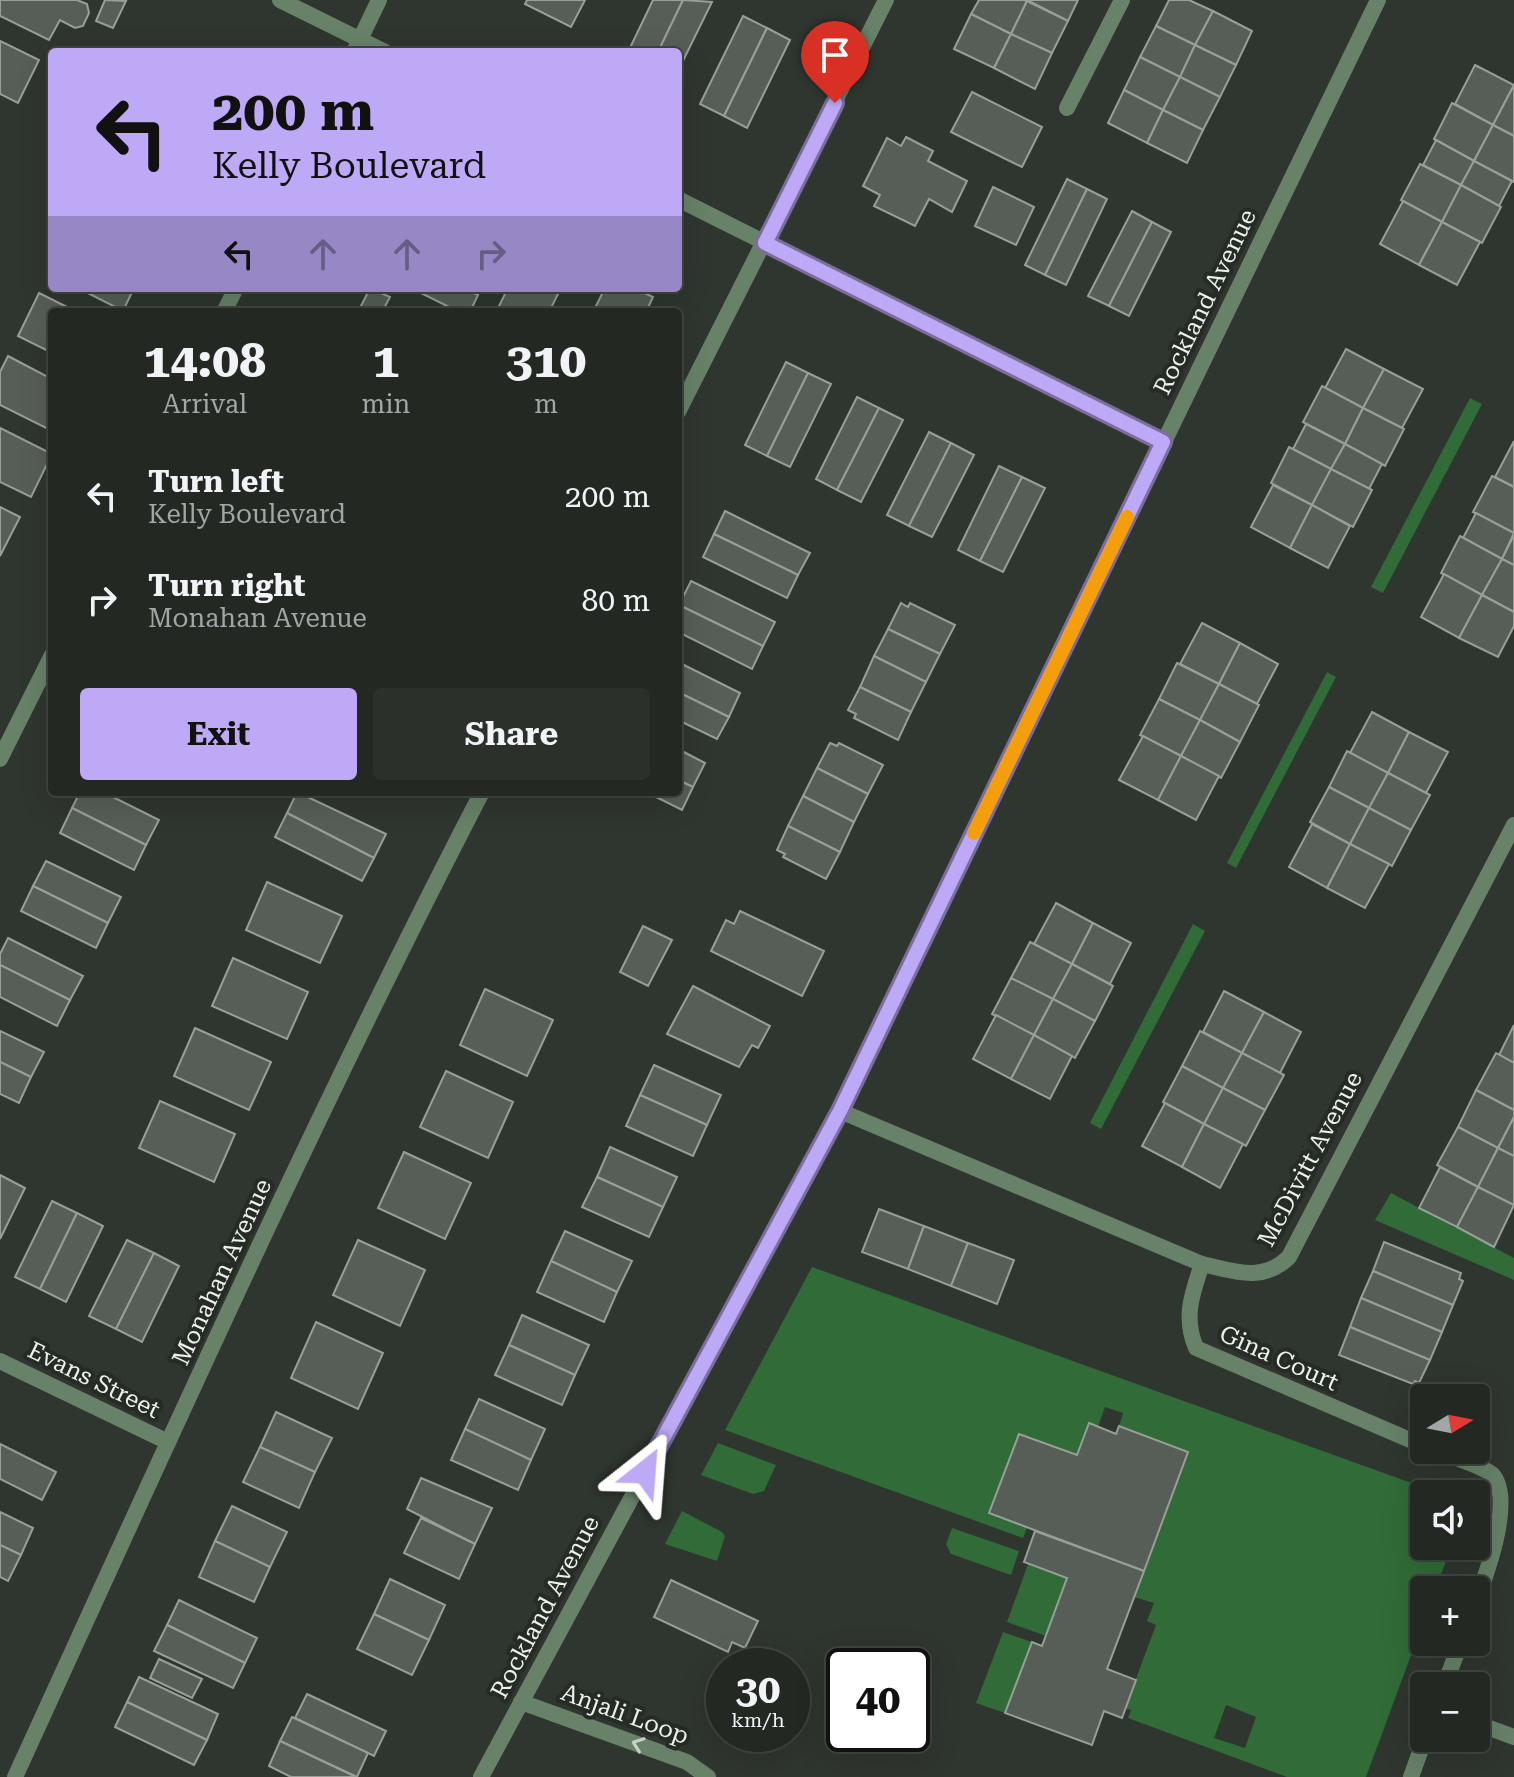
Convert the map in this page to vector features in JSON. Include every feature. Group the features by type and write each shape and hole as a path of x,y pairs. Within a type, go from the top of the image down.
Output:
{"street":[{"path":"280,0 357,46 379,0"},
{"path":"682,404 886,0"},
{"path":"1067,108 1122,0"},
{"name":"Rockland Avenue","path":"481,1777 840,1111 1378,0"},
{"path":"682,201 1163,442"},
{"path":"0,759 48,663"},
{"name":"Monahan Avenue","path":"15,1777 168,1442 415,922 480,796"},
{"name":"McDivitt Avenue","path":"840,1111 1202,1264 1263,1274 1278,1268 1289,1257 1514,825"},
{"name":"Gina Court","path":"1202,1264 1189,1305 1188,1329 1196,1348 1410,1440"},
{"name":"Evans Street","path":"0,1361 168,1442"},
{"path":"1468,1464 1493,1474 1509,1500 1507,1518 1486,1576"},
{"name":"Anjali Loop","path":"521,1702 687,1762 708,1777"},
{"path":"1490,1728 1514,1737"},
{"path":"1411,1777 1420,1752"}],"green space":[{"path":"1470,398 1482,404 1383,593 1371,587"},
{"path":"1327,672 1336,677 1236,868 1227,863"},
{"path":"1193,924 1205,931 1101,1129 1090,1123"},
{"path":"1391,1193 1514,1258 1514,1280 1375,1220"},
{"path":"812,1267 1410,1482 1410,1560 1447,1560 1440,1576 1410,1576 1411,1656 1366,1777 1287,1777 1128,1718 1131,1710 1125,1708 1156,1625 1147,1621 1154,1603 1134,1597 1188,1452 1119,1426 1123,1413 1105,1407 1098,1427 1088,1424 1077,1455 1019,1434 989,1513 1027,1528 1023,1538 725,1430","holes":["1226,1705 1256,1717 1245,1748 1214,1738"]},
{"path":"718,1443 776,1465 764,1491 753,1494 701,1475"},
{"path":"682,1511 725,1536 717,1561 665,1544"},
{"path":"952,1528 1019,1551 1011,1575 951,1554 946,1544"},
{"path":"1028,1564 1067,1578 1046,1636 1007,1622"},
{"path":"1003,1632 1032,1642 1005,1713 976,1703"}],"building":[{"path":"0,0 77,0 87,4 89,13 83,26 75,28 60,20 49,40 0,16"},
{"path":"105,0 126,1 113,28 96,21"},
{"path":"527,0 585,0 571,27 525,4"},
{"path":"653,0 683,0 660,48 630,48"},
{"path":"683,0 712,2 682,63 682,48 660,48"},
{"path":"979,0 1027,1 1011,34 971,14"},
{"path":"1027,0 1078,0 1068,21"},
{"path":"1169,0 1189,0 1213,11 1195,45 1156,26"},
{"path":"1027,1 1068,21 1052,53 1011,34"},
{"path":"1213,11 1252,31 1236,65 1195,45"},
{"path":"971,14 1011,34 994,68 954,49"},
{"path":"743,16 767,28 724,116 700,104"},
{"path":"1156,26 1195,45 1180,77 1140,57"},
{"path":"767,28 790,40 747,128 724,116"},
{"path":"1011,34 1052,53 1035,89 994,68"},
{"path":"0,41 39,60 18,103 0,94"},
{"path":"1195,45 1236,65 1220,97 1180,77"},
{"path":"1140,57 1180,77 1163,110 1124,90"},
{"path":"1475,65 1514,85 1493,125 1455,104"},
{"path":"1180,77 1220,97 1203,130 1163,110"},
{"path":"1514,85 1514,136 1493,125"},
{"path":"1124,90 1163,110 1147,143 1108,123"},
{"path":"972,92 1042,127 1022,167 951,132"},
{"path":"1452,103 1493,125 1474,161 1434,139"},
{"path":"1163,110 1203,130 1187,163 1147,143"},
{"path":"1493,125 1514,136 1514,182 1474,161"},
{"path":"906,137 933,151 928,161 967,181 952,212 929,199 915,226 874,206 880,195 863,186 887,138 901,146"},
{"path":"1436,140 1474,161 1461,185 1423,165"},
{"path":"1474,161 1512,181 1499,206 1461,185"},
{"path":"1420,164 1461,185 1442,222 1401,200"},
{"path":"1067,179 1087,189 1045,275 1025,265"},
{"path":"1461,185 1501,207 1482,243 1442,222"},
{"path":"993,187 1034,207 1016,245 975,226"},
{"path":"1087,189 1107,199 1066,285 1045,275"},
{"path":"1403,201 1442,222 1419,265 1380,244"},
{"path":"1132,211 1152,222 1109,306 1088,296"},
{"path":"1152,222 1171,232 1129,316 1109,306"},
{"path":"1442,222 1480,242 1457,285 1419,265"},
{"path":"86,292 132,292 124,308 117,308"},
{"path":"368,292 379,292 390,297 384,308 360,308"},
{"path":"419,292 472,292 478,295 472,308 451,308"},
{"path":"506,292 559,292 551,308 498,308"},
{"path":"603,292 642,292 653,297 648,308 595,308"},
{"path":"39,293 69,308 48,308 48,351 18,336"},
{"path":"1346,349 1384,369 1363,408 1325,388"},
{"path":"8,356 48,377 48,429 0,405 0,372"},
{"path":"786,362 808,373 767,456 745,445"},
{"path":"1384,369 1423,389 1402,428 1363,408"},
{"path":"808,373 831,384 790,467 767,456"},
{"path":"1322,386 1363,408 1345,444 1303,422"},
{"path":"857,397 879,408 837,490 816,479"},
{"path":"879,408 903,420 861,502 837,490"},
{"path":"1363,408 1404,429 1385,466 1345,444"},
{"path":"1306,424 1345,444 1331,469 1293,449"},
{"path":"0,428 48,452 48,462 31,497 0,482"},
{"path":"929,432 951,443 909,526 887,515"},
{"path":"1514,441 1514,487 1495,477"},
{"path":"951,443 974,455 932,537 909,526"},
{"path":"1345,444 1382,464 1369,489 1331,469"},
{"path":"1289,447 1331,469 1312,505 1271,483"},
{"path":"999,466 1022,477 980,561 958,550"},
{"path":"1331,469 1372,490 1353,527 1312,505"},
{"path":"1492,476 1514,487 1514,533 1473,512"},
{"path":"1022,477 1045,488 1003,572 980,561"},
{"path":"1273,485 1312,505 1290,548 1251,527"},
{"path":"1312,505 1350,526 1328,568 1290,548"},
{"path":"0,507 20,517 0,556"},
{"path":"725,511 810,553 798,575 714,534"},
{"path":"1476,513 1514,533 1502,559 1463,538"},
{"path":"714,534 798,575 787,598 703,557"},
{"path":"1514,535 1514,565 1502,559"},
{"path":"1460,536 1502,559 1482,595 1441,573"},
{"path":"1502,559 1514,565 1514,612 1482,595"},
{"path":"1444,574 1482,595 1459,638 1421,617"},
{"path":"691,581 775,622 763,646 682,606 682,599"},
{"path":"1482,595 1514,612 1514,626 1498,657 1459,638"},
{"path":"901,603 908,607 910,603 955,625 940,654 888,629"},
{"path":"682,606 763,646 752,669 682,634"},
{"path":"1202,623 1240,643 1219,684 1180,664"},
{"path":"888,629 940,654 926,682 874,656"},
{"path":"1240,643 1278,664 1257,704 1219,684"},
{"path":"874,656 926,682 911,712 860,687"},
{"path":"1177,663 1219,684 1200,720 1159,699"},
{"path":"682,664 740,693 729,717 682,694"},
{"path":"1219,684 1259,705 1240,742 1200,720"},
{"path":"860,687 911,712 898,740 854,718 856,714 848,710"},
{"path":"682,694 729,717 717,739 682,722"},
{"path":"1159,699 1200,720 1181,756 1140,735"},
{"path":"1372,712 1409,732 1388,773 1350,753"},
{"path":"1200,720 1240,742 1221,778 1181,756"},
{"path":"1409,732 1448,752 1426,793 1388,773"},
{"path":"1143,736 1181,756 1158,800 1119,780"},
{"path":"830,743 837,746 839,743 883,765 868,794 817,768"},
{"path":"682,751 705,763 693,787 682,782"},
{"path":"1347,751 1388,773 1369,808 1329,787"},
{"path":"1181,756 1219,776 1196,820 1158,800"},
{"path":"817,768 868,794 854,822 803,796"},
{"path":"1388,773 1430,795 1411,830 1369,808"},
{"path":"682,782 693,787 682,810 654,796 682,796"},
{"path":"1329,787 1369,808 1350,844 1310,822"},
{"path":"78,796 111,796 159,820 146,845 72,808"},
{"path":"295,796 305,796 386,834 374,858 287,813"},
{"path":"803,796 854,822 840,852 788,826"},
{"path":"72,808 146,845 134,870 60,833"},
{"path":"1369,808 1411,830 1392,866 1350,844"},
{"path":"287,813 374,858 362,881 275,837"},
{"path":"1312,824 1350,844 1327,888 1289,867"},
{"path":"788,826 840,852 826,879 783,857 785,854 777,850"},
{"path":"1350,844 1389,864 1365,908 1327,888"},
{"path":"46,861 121,897 108,923 33,886"},
{"path":"267,882 342,916 320,963 246,930"},
{"path":"33,886 108,923 96,948 21,911"},
{"path":"1056,903 1093,923 1072,964 1034,944"},
{"path":"740,911 824,951 802,996 711,951 726,920 734,924"},
{"path":"1093,923 1131,943 1110,984 1072,964"},
{"path":"643,926 672,940 648,986 620,972"},
{"path":"8,938 83,976 70,1000 0,965 0,954"},
{"path":"1030,942 1072,964 1053,999 1011,978"},
{"path":"233,958 308,992 287,1039 212,1006"},
{"path":"1072,964 1113,986 1095,1021 1053,999"},
{"path":"0,965 70,1000 57,1026 0,997"},
{"path":"1011,978 1053,999 1034,1035 992,1014"},
{"path":"693,986 770,1026 758,1048 752,1045 739,1067 667,1034"},
{"path":"485,989 553,1020 527,1076 460,1045"},
{"path":"1224,991 1264,1012 1242,1053 1203,1032"},
{"path":"1053,999 1095,1021 1075,1058 1034,1035"},
{"path":"1264,1012 1301,1032 1280,1073 1242,1053"},
{"path":"996,1015 1034,1035 1011,1079 973,1059"},
{"path":"1514,1025 1514,1063 1499,1055"},
{"path":"195,1028 271,1062 249,1110 174,1076"},
{"path":"0,1031 44,1052 31,1077 0,1062"},
{"path":"1200,1031 1242,1053 1223,1088 1182,1066"},
{"path":"1034,1035 1072,1056 1050,1099 1011,1079"},
{"path":"1242,1053 1284,1075 1265,1110 1223,1088"},
{"path":"1496,1053 1514,1063 1514,1110 1476,1090"},
{"path":"0,1062 31,1077 19,1103 0,1094"},
{"path":"654,1065 721,1095 707,1125 640,1095"},
{"path":"1182,1066 1223,1088 1204,1124 1163,1102"},
{"path":"446,1071 513,1102 488,1158 420,1127"},
{"path":"1223,1088 1265,1110 1246,1146 1204,1124"},
{"path":"1476,1090 1514,1110 1514,1117 1498,1148 1458,1127"},
{"path":"640,1095 707,1125 693,1156 626,1126"},
{"path":"160,1101 235,1134 214,1182 139,1148"},
{"path":"1165,1103 1204,1124 1182,1167 1142,1146"},
{"path":"1514,1117 1514,1156 1498,1148"},
{"path":"1204,1124 1243,1144 1220,1188 1182,1167"},
{"path":"1458,1127 1498,1148 1478,1187 1437,1165"},
{"path":"610,1147 677,1177 663,1207 597,1177"},
{"path":"1498,1148 1514,1156 1514,1205 1478,1187"},
{"path":"404,1152 471,1183 445,1239 378,1208"},
{"path":"1440,1167 1478,1187 1457,1227 1419,1208"},
{"path":"0,1175 25,1188 0,1239"},
{"path":"597,1177 663,1207 649,1237 582,1207"},
{"path":"1478,1187 1514,1205 1494,1247 1457,1227"},
{"path":"52,1201 77,1213 40,1289 15,1277"},
{"path":"879,1209 924,1226 908,1269 862,1252"},
{"path":"77,1213 103,1226 66,1302 40,1289"},
{"path":"924,1226 968,1243 951,1286 908,1269"},
{"path":"565,1231 632,1261 617,1292 551,1261"},
{"path":"127,1240 154,1253 116,1329 89,1316"},
{"path":"358,1240 425,1270 400,1326 333,1295"},
{"path":"1384,1242 1461,1273 1459,1279 1463,1281 1453,1305 1373,1271"},
{"path":"968,1243 1014,1260 997,1304 951,1286"},
{"path":"154,1253 179,1266 142,1342 116,1329"},
{"path":"551,1261 617,1292 604,1322 537,1292"},
{"path":"1373,1271 1453,1305 1442,1332 1361,1298"},
{"path":"1361,1298 1442,1332 1430,1360 1350,1327"},
{"path":"522,1315 589,1345 575,1375 509,1345"},
{"path":"316,1322 383,1353 358,1409 291,1378"},
{"path":"1350,1327 1430,1360 1419,1383 1415,1381 1413,1384 1339,1355"},
{"path":"509,1345 575,1375 562,1405 495,1375"},
{"path":"479,1399 545,1429 531,1460 465,1429"},
{"path":"276,1412 332,1438 315,1472 260,1447"},
{"path":"1089,1423 1116,1434 1119,1426 1188,1452 1144,1571 989,1513 1019,1434 1077,1455"},
{"path":"465,1429 531,1460 518,1490 451,1460"},
{"path":"0,1444 56,1472 42,1500 0,1479"},
{"path":"260,1447 315,1472 299,1508 243,1482"},
{"path":"421,1478 492,1508 475,1544 407,1509"},
{"path":"232,1506 287,1532 270,1567 215,1541"},
{"path":"0,1512 33,1528 21,1555 0,1545"},
{"path":"421,1518 475,1544 459,1579 404,1553"},
{"path":"1035,1531 1144,1571 1107,1669 1136,1680 1122,1718 1104,1711 1092,1745 1005,1713 1032,1642 1042,1646 1067,1578 1024,1562"},
{"path":"215,1541 270,1567 254,1602 199,1577"},
{"path":"0,1545 21,1555 8,1581 0,1577"},
{"path":"390,1579 445,1605 429,1640 374,1614"},
{"path":"671,1580 758,1621 745,1648 732,1642 730,1648 720,1648 654,1617"},
{"path":"179,1600 257,1638 245,1663 167,1625"},
{"path":"374,1614 429,1640 412,1675 357,1649"},
{"path":"167,1625 245,1663 233,1688 154,1651"},
{"path":"159,1659 202,1679 192,1698 150,1678"},
{"path":"139,1677 218,1714 207,1740 127,1702"},
{"path":"307,1694 386,1731 374,1756 295,1718"},
{"path":"127,1702 207,1740 194,1765 115,1727"},
{"path":"292,1717 368,1753 357,1777 280,1741"},
{"path":"280,1741 356,1777 291,1777 269,1766"}],"slow traffic":[{"path":"974,833 1127,517"}],"route":[{"path":"645,1472 840,1111 1163,442 765,243 835,103"}]}
